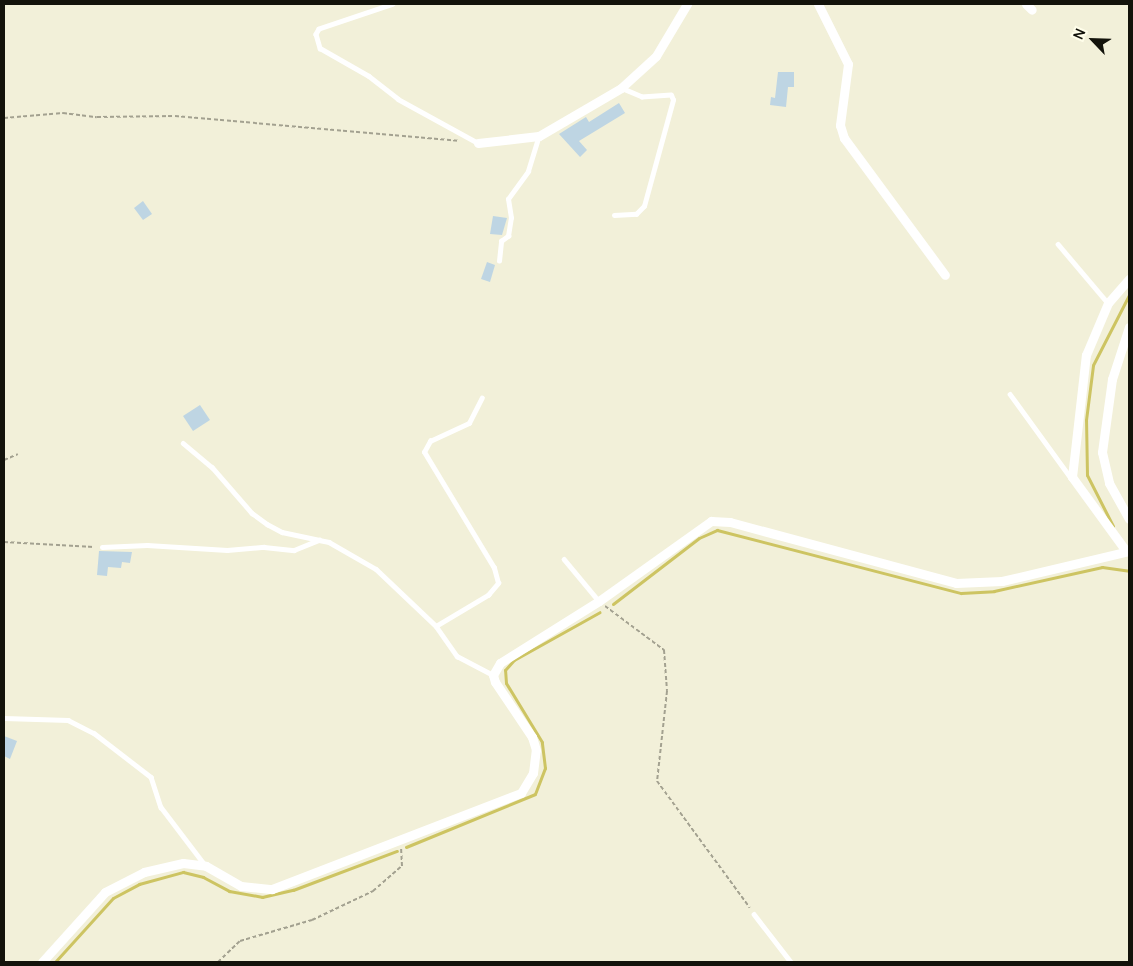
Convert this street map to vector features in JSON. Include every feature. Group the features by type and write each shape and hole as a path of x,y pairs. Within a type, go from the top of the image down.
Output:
{"street":[{"path":"478,143 539,136 622,88 664,45 687,4"},
{"path":"818,4 848,64 840,125 844,138 946,275"},
{"path":"42,962 97,898 122,880 170,865 206,866 240,886 272,889 516,795 529,783 535,766 534,743 494,675 511,652 599,601 691,532 722,520 956,583 1002,581 1128,551 1073,481 1086,355 1108,304 1129,279"},
{"path":"1129,328 1112,379 1102,452 1109,483 1129,519"}],"lane":[{"path":"393,4 319,29 316,34 320,48 369,76 398,99 478,143"},
{"path":"614,215 636,214 644,206 673,100 670,95 642,97 622,88"},
{"path":"499,261 501,241 508,236 511,218 508,199 528,171 539,136"},
{"path":"1058,244 1108,304"},
{"path":"1010,394 1073,481"},
{"path":"436,626 488,595 498,583 494,568 424,452 430,441 469,423 482,398"},
{"path":"183,443 212,467 252,513 266,524 282,532 329,542 376,569 436,626 457,656 494,675"},
{"path":"102,547 147,545 227,550 264,546 294,550 319,540"},
{"path":"564,559 599,601"},
{"path":"4,718 68,720 94,733 151,777 162,807 199,852 206,866"},
{"path":"754,914 791,962"}],"path":[{"path":"4,118 63,113 98,117 175,116 459,141"},
{"path":"4,460 18,454"},
{"path":"4,542 102,547"},
{"path":"599,601 664,650 667,691 657,781 714,853 754,914"},
{"path":"218,962 240,941 312,920 380,887 402,866 401,839"}],"building":[{"path":"778,72 794,72 794,87 788,87 786,107 770,105 771,97 775,98"},
{"path":"619,103 625,113 579,141 587,150 580,157 559,134 586,117 589,122"},
{"path":"143,201 152,214 143,220 134,208"},
{"path":"493,216 507,218 502,235 490,234"},
{"path":"487,262 495,265 490,282 481,279"},
{"path":"200,405 210,420 193,431 183,416"},
{"path":"99,551 132,552 130,563 122,562 121,568 108,567 107,576 97,575"},
{"path":"4,736 17,741 10,759 4,756"}],"waterway":[{"path":"1113,526 1087,475 1086,420 1093,365 1129,295"},
{"path":"613,604 699,538 717,530 961,593 994,591 1102,567 1129,571"},
{"path":"406,847 535,794 545,768 542,742 506,683 505,670 514,660 600,612"},
{"path":"55,962 113,898 139,884 183,872 203,877 229,891 262,897 293,890 397,851"}]}
